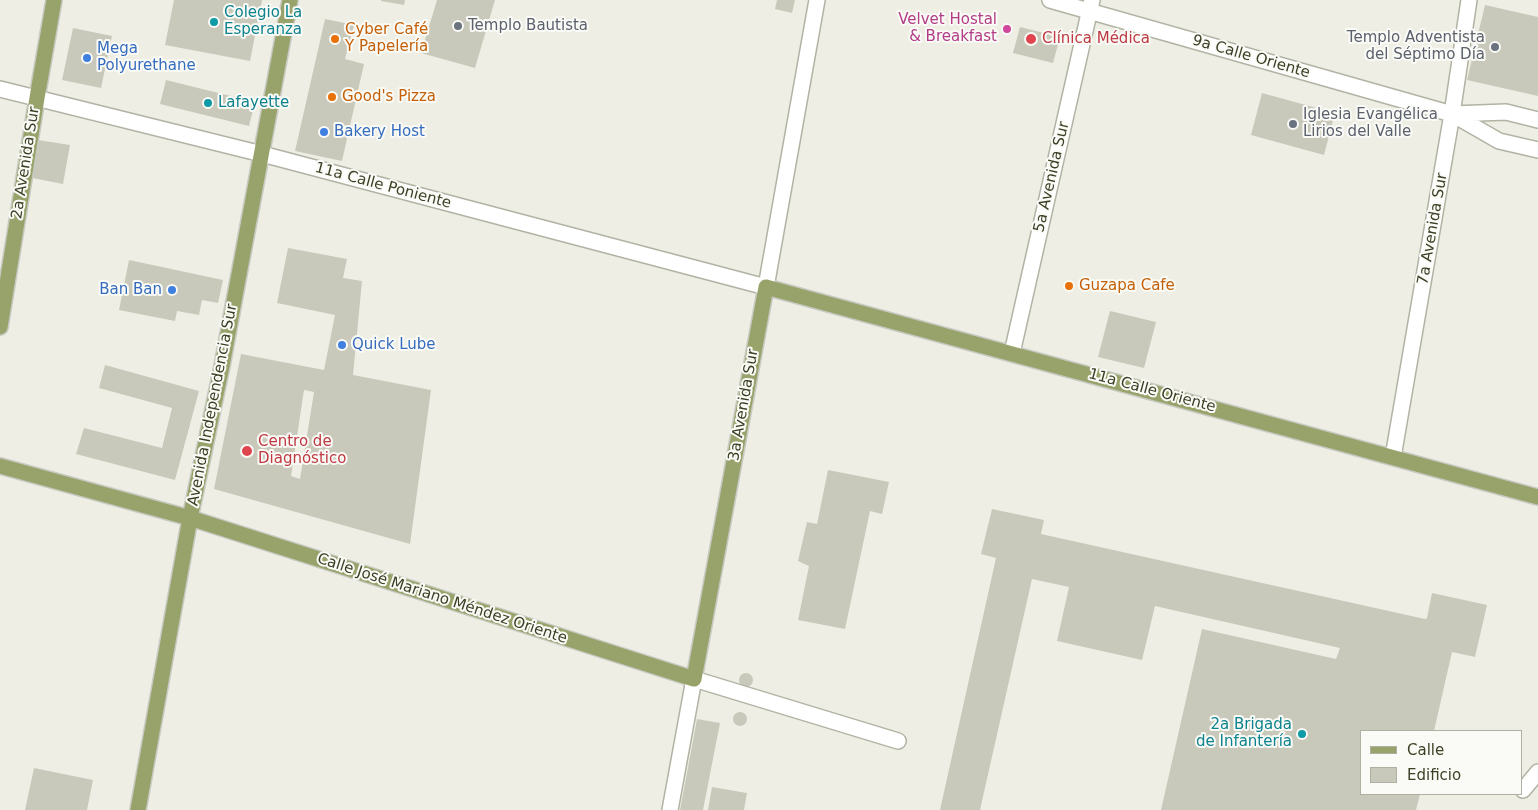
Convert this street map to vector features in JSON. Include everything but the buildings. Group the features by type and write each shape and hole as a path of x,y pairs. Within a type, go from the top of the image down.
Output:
{"main road":[{"name":"2a Avenida Sur","path":"0,327 54,0"},
{"name":"Avenida Independencia Sur","path":"138,810 190,518 223,358 290,0"},
{"name":"11a Calle Oriente","path":"766,287 1538,497"},
{"name":"3a Avenida Sur","path":"694,679 766,287"},
{"name":"Calle José Mariano Méndez Oriente","path":"0,466 190,518 694,679"}],"street":[{"name":"3a Avenida Sur","path":"766,287 817,0"},
{"name":"9a Calle Oriente","path":"1050,0 1091,5 1452,114 1499,141 1538,150"},
{"name":"7a Avenida Sur","path":"1393,457 1452,114 1469,0"},
{"name":"5a Avenida Sur","path":"1012,354 1091,5"},
{"name":"11a Calle Poniente","path":"0,89 262,154 766,287"},
{"name":"9a Calle Oriente","path":"1452,114 1506,112 1538,120"},
{"name":"3a Avenida Sur","path":"670,810 694,679"},
{"path":"694,679 898,741"},
{"path":"1523,790 1538,772"}],"place":[{"name":"Colegio La Esperanza","path":"214,22"},
{"name":"Templo Bautista","path":"458,26"},
{"name":"Velvet Hostal & Breakfast","path":"1007,29"},
{"name":"Cyber Café Y Papelería","path":"335,39"},
{"name":"Clínica Médica","path":"1031,39"},
{"name":"Templo Adventista del Séptimo Día","path":"1495,47"},
{"name":"Mega Polyurethane","path":"87,58"},
{"name":"Good's Pizza","path":"332,97"},
{"name":"Lafayette","path":"208,103"},
{"name":"Iglesia Evangélica Lirios del Valle","path":"1293,124"},
{"name":"Bakery Host","path":"324,132"},
{"name":"Guzapa Cafe","path":"1069,286"},
{"name":"Ban Ban","path":"172,290"},
{"name":"Quick Lube","path":"342,345"},
{"name":"Centro de Diagnóstico","path":"247,451"},
{"name":"2a Brigada de Infantería","path":"1302,734"}]}
